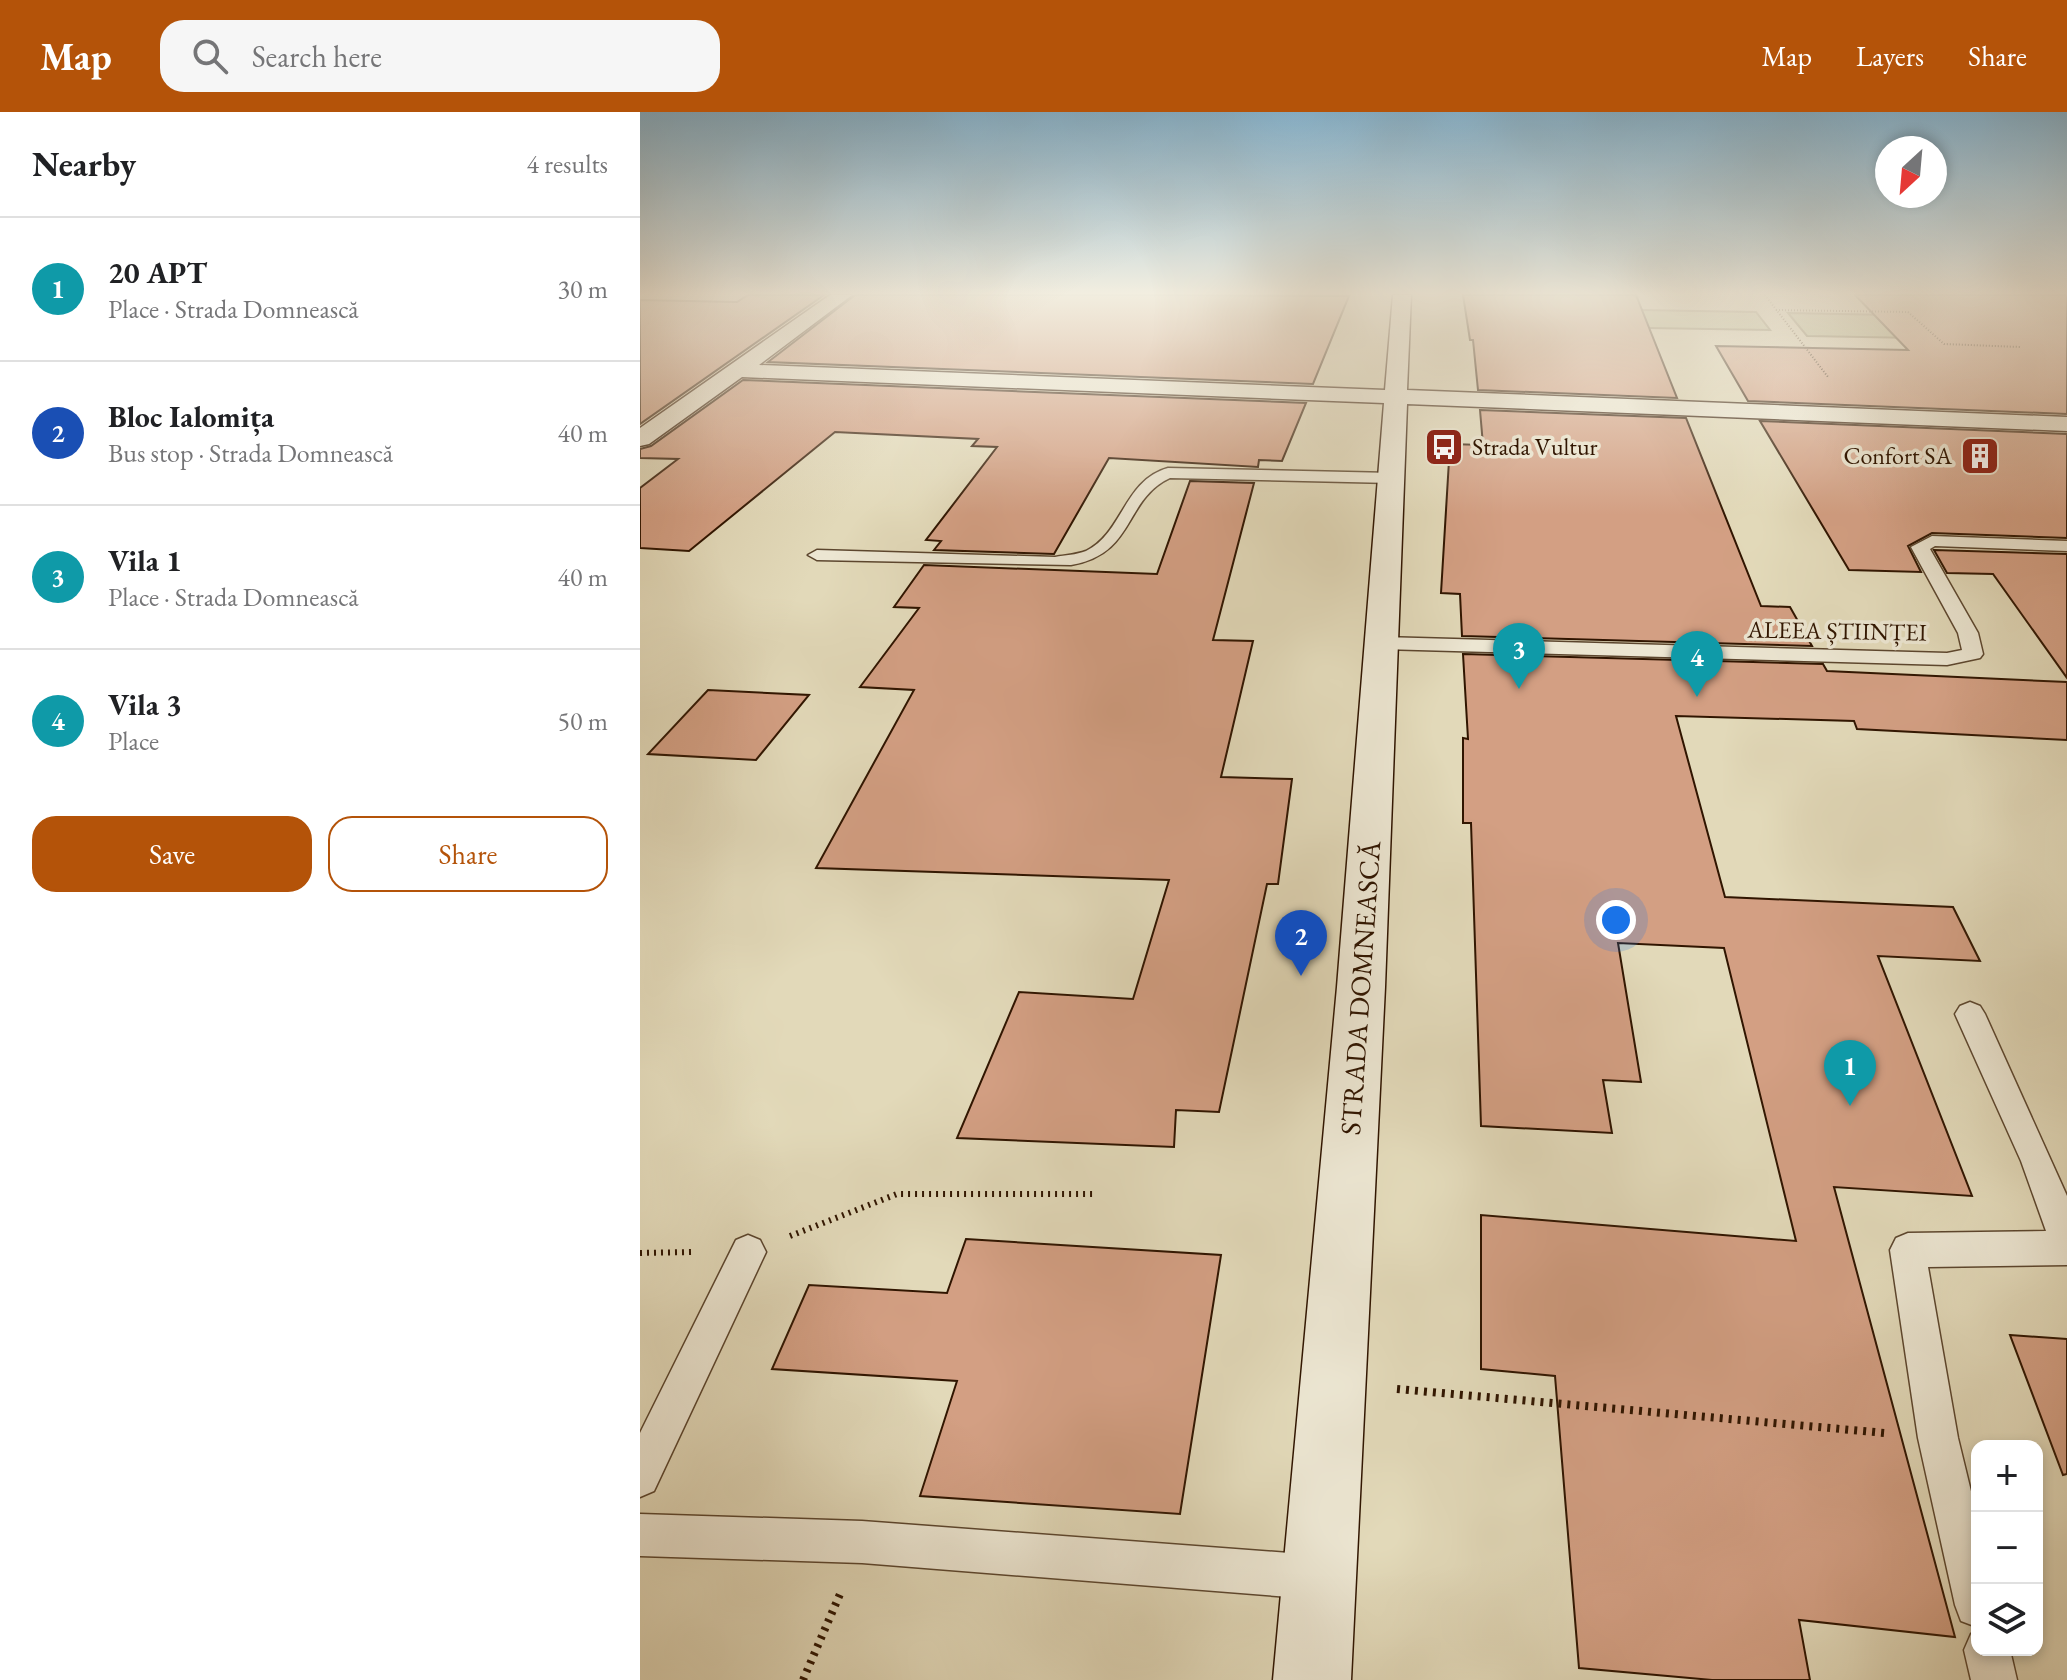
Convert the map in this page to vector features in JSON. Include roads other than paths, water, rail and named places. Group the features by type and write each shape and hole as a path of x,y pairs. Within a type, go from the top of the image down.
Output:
{"street":[{"path":"640,439 739,368"},
{"name":"STRADA DOMNEASCĂ","path":"1312,1680 1398,368"},
{"path":"736,370 2067,424"}],"lane":[{"path":"817,555 1067,561 1096,553 1107,543 1144,486 1155,477 1168,473 1392,478"},
{"name":"ALEEA ȘTIINȚEI","path":"1382,643 1947,659 1973,654 1968,633 1920,547 1932,541 2067,546"},
{"path":"1970,1014 2037,1161 2067,1240"},
{"path":"1972,1584 1938,1438 1908,1250 2067,1248"},
{"path":"640,1477 748,1252"},
{"path":"640,1535 862,1542 1319,1577"},
{"path":"1988,1656 1994,1680"}],"place":[{"name":"Strada Vultur","path":"1444,447"},
{"name":"Confort SA","path":"1980,456"},
{"name":"Vila 1","path":"1519,689"},
{"name":"Vila 3","path":"1697,697"},
{"name":"Bloc Ialomița","path":"1301,976"},
{"name":"20 APT","path":"1850,1106"}]}
